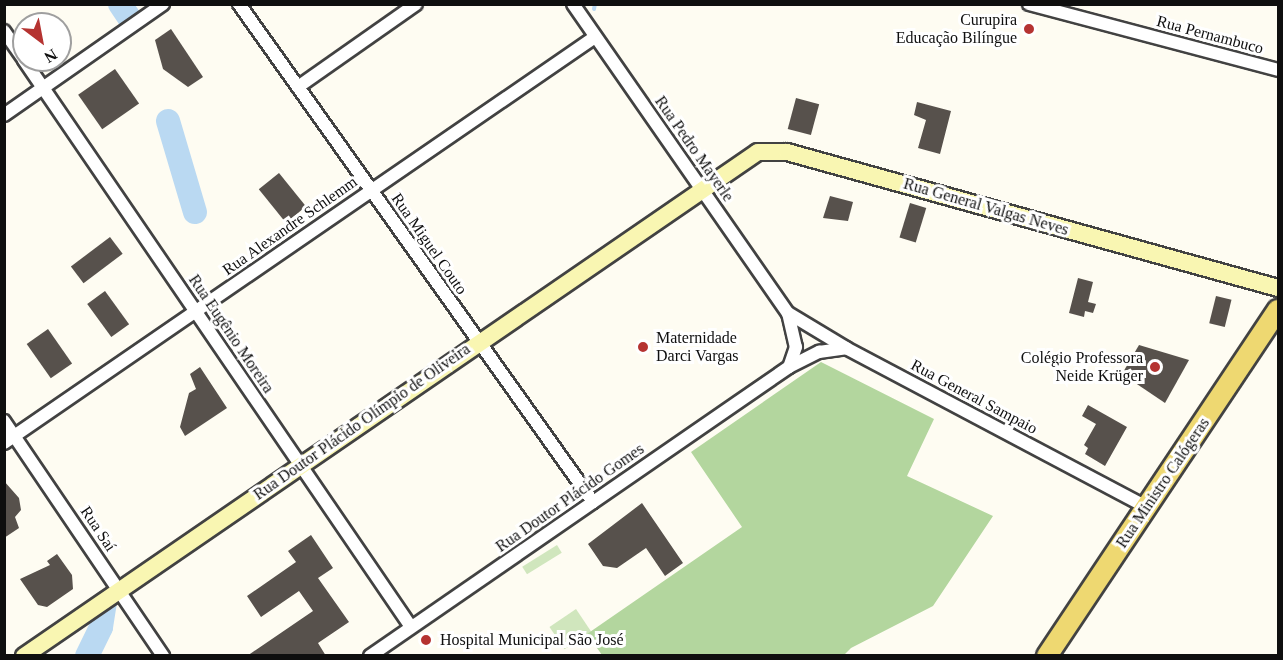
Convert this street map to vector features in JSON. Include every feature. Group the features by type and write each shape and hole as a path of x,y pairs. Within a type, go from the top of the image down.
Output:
{"main road":[{"name":"Rua General Valgas Neves","path":"701,188 749,156 777,150 1278,288"},
{"name":"Rua Doutor Plácido Olímpio de Oliveira","path":"24,656 701,188"},
{"name":"Rua Ministro Calógeras","path":"1047,656 1278,310"}],"street":[{"path":"4,115 163,4"},
{"name":"Rua Miguel Couto","path":"239,4 593,502"},
{"path":"298,87 416,4"},
{"name":"Rua Pedro Mayerle","path":"573,4 788,313"},
{"name":"Rua Pernambuco","path":"1029,4 1278,70"},
{"name":"Rua Alexandre Schlemm","path":"10,440 595,37"},
{"name":"Rua Eugênio Moreira","path":"32,72 411,627"},
{"path":"788,313 796,347 789,367"},
{"name":"Rua General Sampaio","path":"788,313 846,348 1146,507"},
{"name":"Rua Doutor Plácido Gomes","path":"370,656 789,367 819,352 846,348"},
{"name":"Rua Saí","path":"4,422 10,440 119,590 163,656"}],"green space":[{"path":"821,362 934,419 907,476 993,516 933,606 851,648 844,655 602,655 587,634 742,527 691,452"},
{"path":"557,545 562,553 527,574 522,567"},
{"path":"576,609 591,631 565,649 549,627"}],"building":[{"path":"171,29 203,77 188,87 163,69 155,40"},
{"path":"115,69 139,103 102,129 78,95"},
{"path":"796,98 819,104 811,135 788,129"},
{"path":"917,102 951,111 940,154 918,148 926,120 914,115"},
{"path":"279,173 306,206 286,223 259,189"},
{"path":"830,196 853,202 848,221 823,218"},
{"path":"910,203 926,208 916,242 899,237"},
{"path":"110,237 123,254 84,283 71,266"},
{"path":"1078,278 1093,282 1088,302 1096,304 1093,313 1085,311 1084,317 1069,313"},
{"path":"105,291 129,324 111,337 87,304"},
{"path":"1216,296 1232,300 1225,327 1209,323"},
{"path":"48,329 72,363 51,378 27,344"},
{"name":"Colégio Professora Neide Krüger","path":"1139,345 1189,360 1165,403 1122,374"},
{"path":"200,367 227,408 185,436 180,427 189,393 196,389 190,374"},
{"path":"1088,405 1127,427 1105,466 1085,454 1088,448 1084,445 1096,424 1082,416"},
{"path":"4,481 19,498 21,510 15,517 19,528 4,538"},
{"path":"642,503 683,563 665,576 646,548 617,568 603,566 588,544"},
{"path":"311,535 333,568 318,578 349,622 318,643 326,656 247,656 313,611 299,591 261,617 247,596 296,562 288,551"},
{"path":"57,554 72,575 73,589 47,607 38,605 20,579 50,565 47,561"}],"waterway":[{"path":"120,4 130,19"},
{"path":"594,9 595,4"},
{"path":"168,121 195,212"},
{"path":"87,656 101,627 105,602"}],"place":[{"name":"Curupira Educação Bilíngue","path":"1029,29"},
{"name":"Maternidade Darci Vargas","path":"643,347"},
{"name":"Colégio Professora Neide Krüger","path":"1155,367"},
{"name":"Hospital Municipal São José","path":"426,640"}]}
